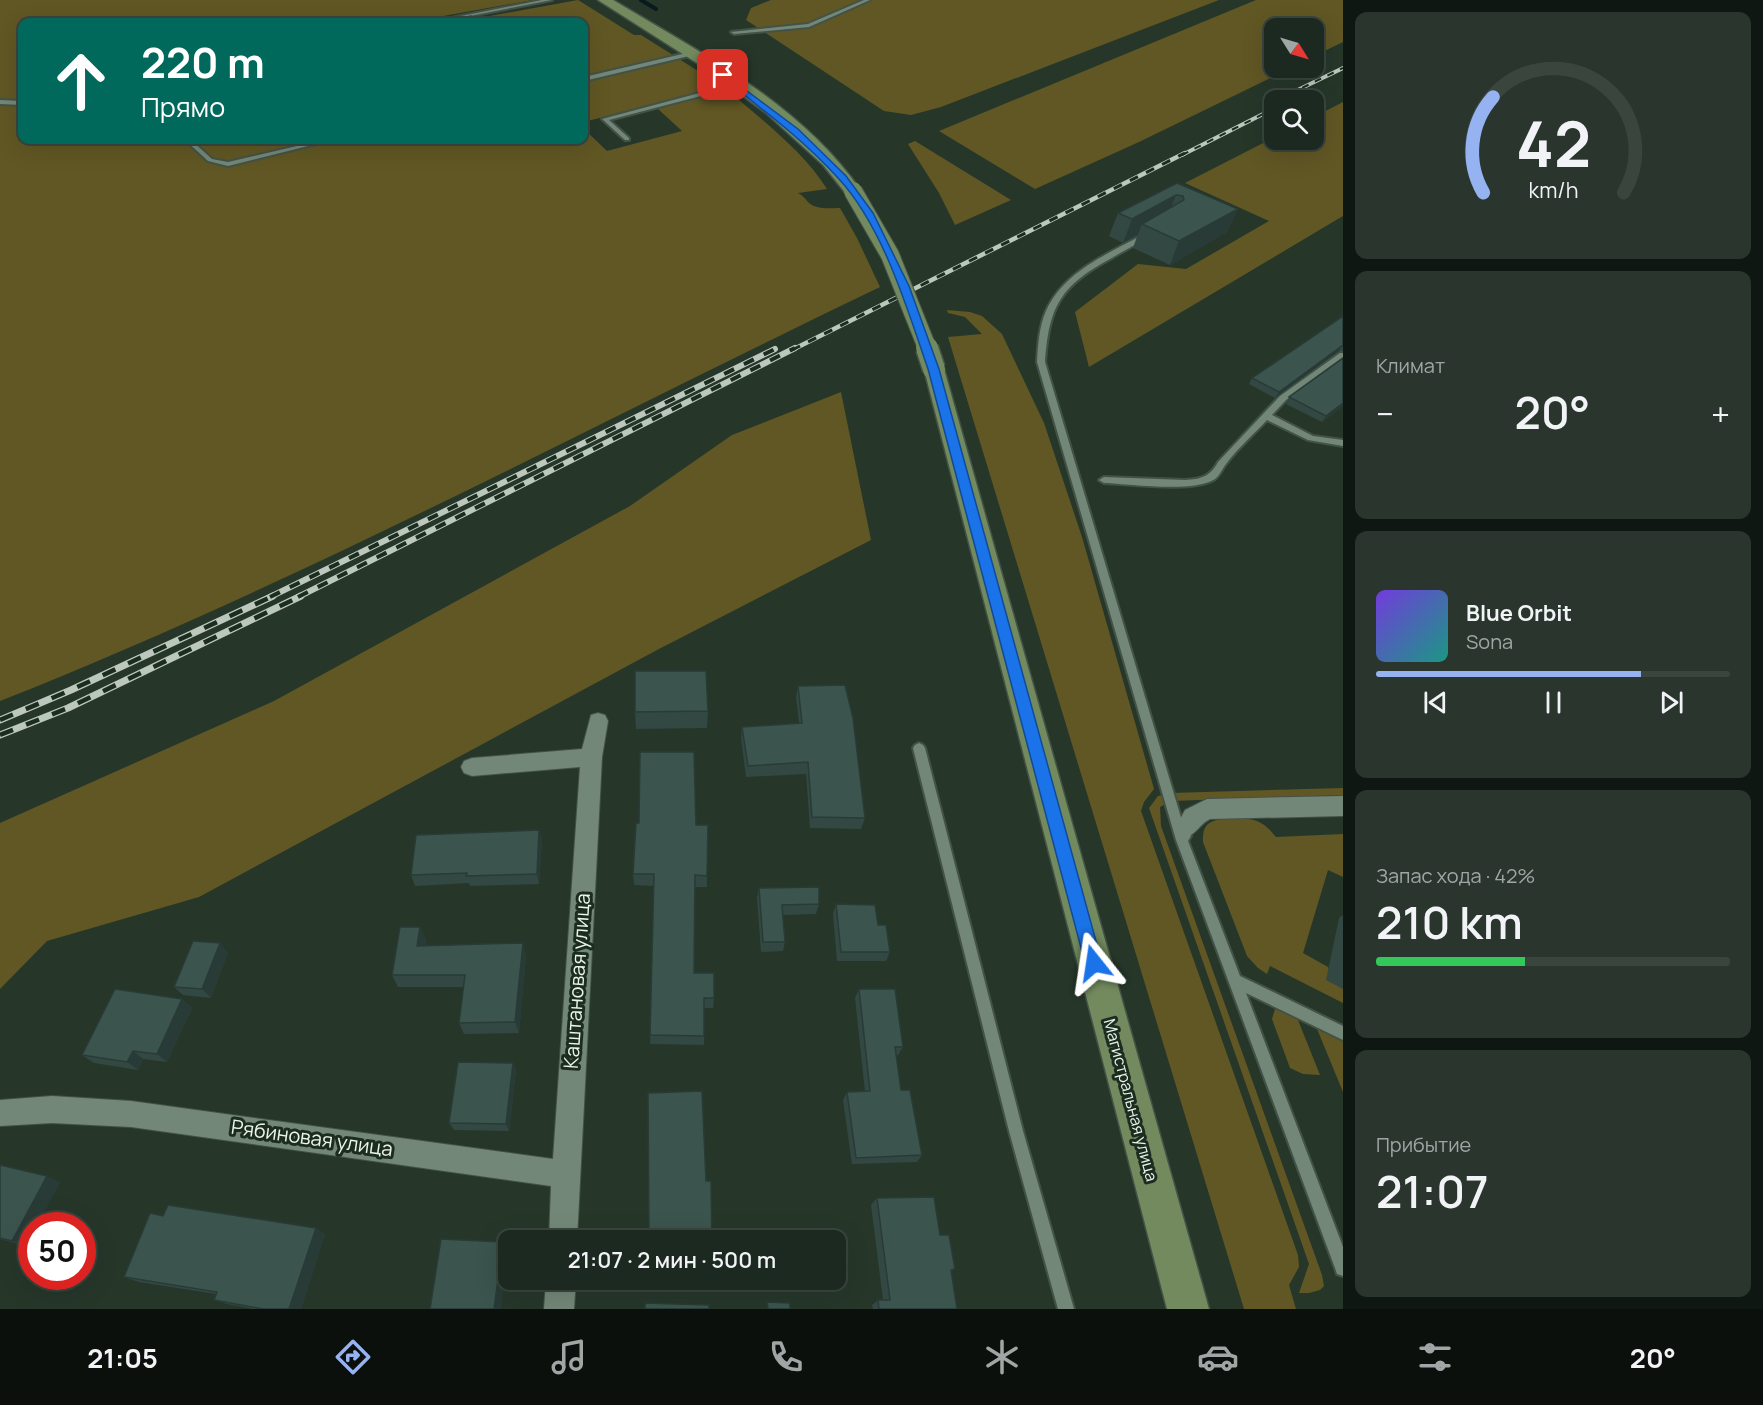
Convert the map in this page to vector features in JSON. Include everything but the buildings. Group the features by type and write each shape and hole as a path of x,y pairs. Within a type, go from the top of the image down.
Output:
{"main road":[{"path":"604,0 737,85"},
{"name":"Магистральная улица","path":"737,85 825,158 853,191 868,213 904,286 934,369 1188,1309"}],"street":[{"name":"Каштановая улица","path":"563,1230 591,757 597,721"},
{"path":"472,767 591,757"},
{"path":"1184,834 1193,817 1207,809 1343,806"},
{"name":"Рябиновая улица","path":"0,1113 58,1109 116,1112 305,1136 566,1174"},
{"path":"559,1309 560,1290"}],"lane":[{"path":"455,18 550,0"},
{"path":"734,33 808,25 868,0"},
{"path":"588,78 691,54"},
{"path":"627,139 605,119 737,85"},
{"path":"0,102 18,103"},
{"path":"192,144 210,160 228,164 313,144"},
{"path":"1160,227 1071,279 1055,297 1047,314 1041,341 1041,363 1184,834 1343,1268"},
{"path":"1104,480 1152,483 1203,481 1216,474 1221,464 1283,398 1343,355"},
{"path":"1267,416 1311,438 1343,443"},
{"path":"919,748 1016,1131 1066,1309"},
{"path":"1236,981 1343,1033"}],"shaded area":[{"path":"0,0 533,0 432,18 18,18 18,144 588,144 588,133 607,151 682,131 657,108 717,93 731,93 807,162 827,189 798,193 816,207 840,208 857,238 880,287 334,555 112,655 0,701"},
{"path":"578,0 634,35 641,35 717,83 711,89 588,121 588,18 484,17"},
{"path":"771,0 1219,0 941,107 911,115 884,111 746,20 751,8"},
{"path":"1256,0 1343,0 1343,42 1324,51 1324,18 1264,18 1264,78 1270,78 1139,142 1035,189 939,131"},
{"path":"1343,102 1343,216 1089,367 1075,312 1138,264 1186,269 1269,221 1185,183 1264,143 1264,150 1324,150 1324,112"},
{"path":"915,141 1011,200 955,225 939,193 908,144"},
{"path":"947,310 970,312 982,316 1002,334 1044,423 1082,537 1154,789 1144,802 1141,811 1298,1255 1299,1267 1289,1285 1296,1309 1244,1309 948,337 982,334 965,317 948,313"},
{"path":"841,392 871,540 657,650 199,897 47,941 0,989 0,823 274,701 630,506 732,435"},
{"path":"1343,788 1343,795 1171,801 1160,807 1161,826 1322,1275 1324,1286 1320,1290 1299,1293 1309,1264 1149,808 1158,796 1171,793"},
{"path":"1220,819 1251,819 1263,824 1276,837 1343,834 1343,877 1328,870 1303,953 1328,967 1331,978 1343,984 1343,1003 1270,966 1267,974 1247,956 1203,842 1206,826"},
{"path":"1285,1008 1296,1015 1320,1075 1303,1074 1290,1068 1272,1019 1275,1009"},
{"path":"1315,1024 1343,1038 1343,1092"}],"waterway":[{"path":"641,0 656,9"}],"railway":[{"path":"1298,90 1343,68"},
{"path":"1182,155 1264,114"},
{"path":"792,350 1185,153"},
{"path":"298,597 795,348"},
{"path":"270,597 775,349"},
{"path":"0,720 71,690 273,596"},
{"path":"0,735 68,708 301,596"}],"route":[{"path":"723,75 795,131 843,178 868,213 904,286 934,369 952,445 1094,963"}]}
